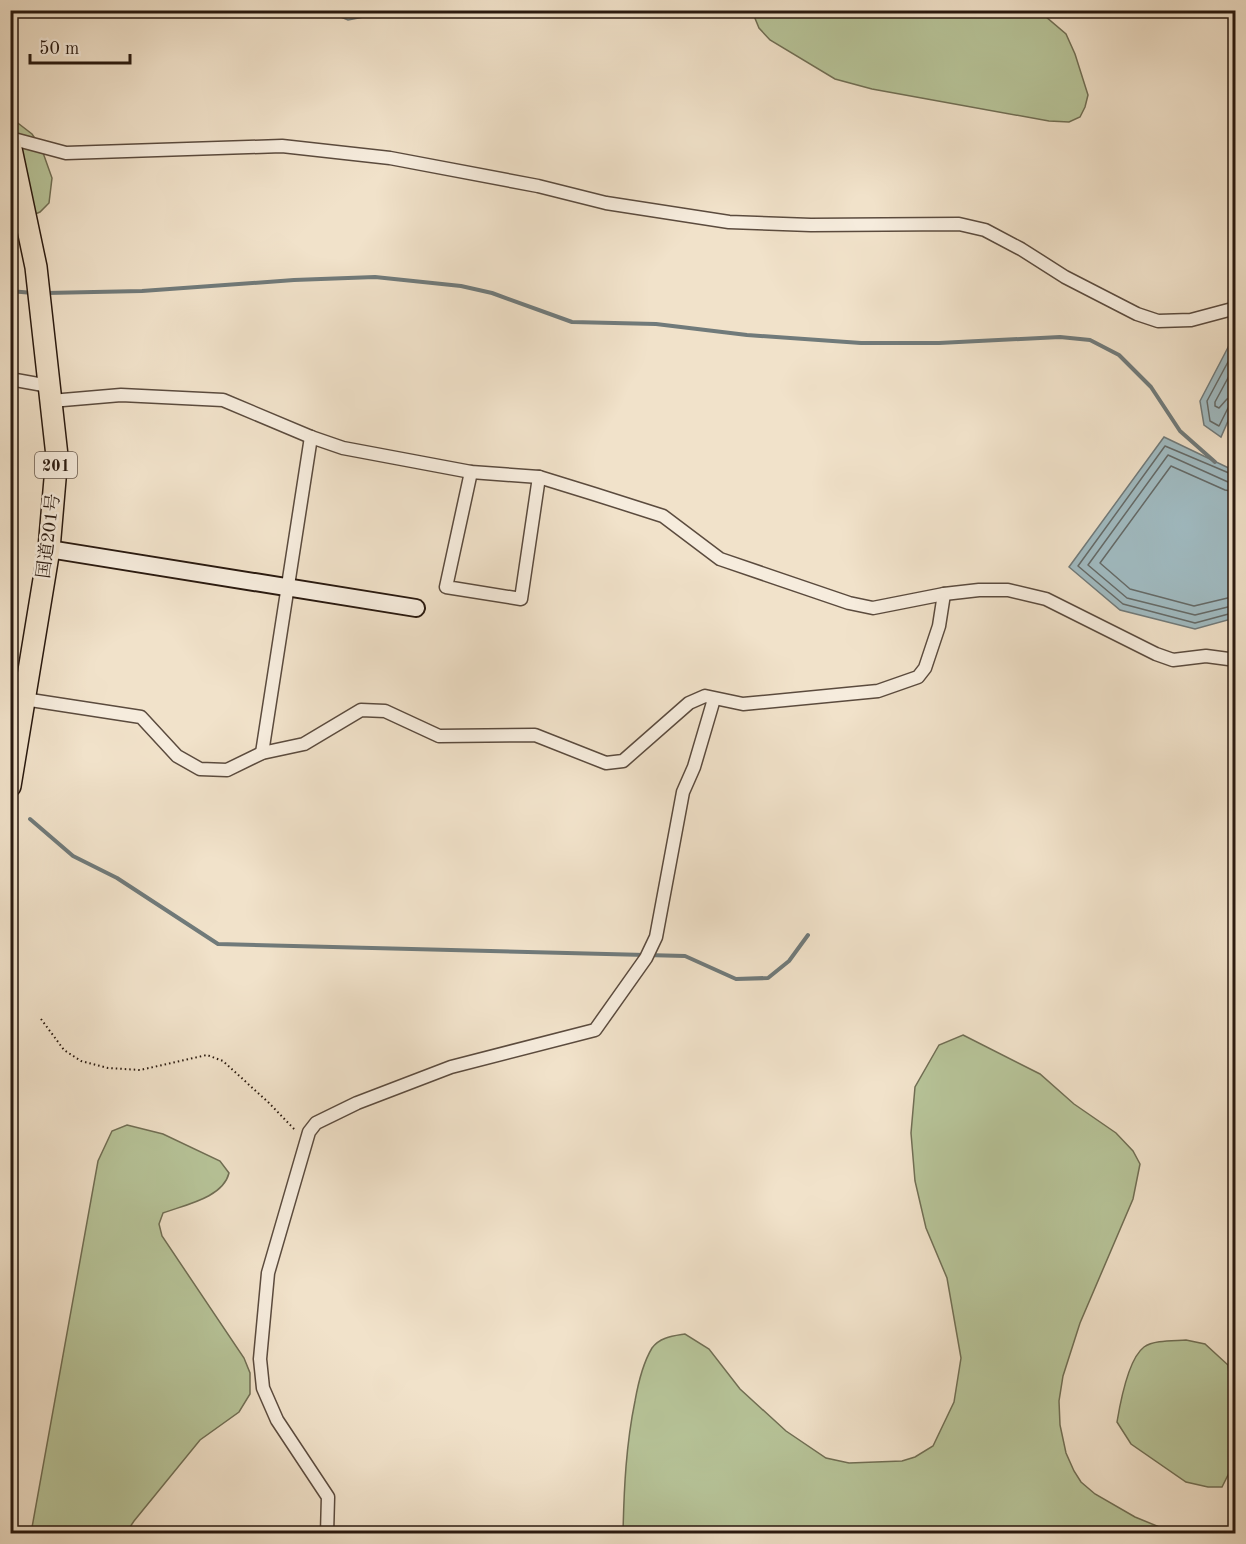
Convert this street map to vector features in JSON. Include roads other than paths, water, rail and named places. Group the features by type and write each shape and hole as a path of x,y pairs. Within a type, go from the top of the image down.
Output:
{"highway":[{"name":"国道201号","path":"10,144 36,267 57,456 49,549 10,786"}],"street":[{"path":"10,138 66,153 282,146 390,158 538,186 606,203 729,222 811,225 959,224 985,230 1021,249 1065,277 1137,314 1158,321 1191,320 1236,308"},
{"path":"10,379 50,393 223,400 343,448 471,472 539,477 663,516 720,559 849,603 873,608 944,594 979,590 1008,590 1046,599 1156,654 1173,660 1206,656 1236,660"},
{"path":"262,753 311,437"},
{"path":"471,472 446,587 521,599 539,477"},
{"path":"49,549 416,608"},
{"path":"24,699 141,717 177,756 200,769 227,770 262,753 304,744 361,710 386,711 439,736 535,735 606,764 623,761 689,703 705,696 743,704 878,691 918,677 926,668 939,626 944,594"},
{"path":"327,1533 328,1497 277,1420 263,1388 260,1359 268,1273 309,1132 316,1123 368,1099 452,1067 595,1030 646,958 656,937 683,792 694,767 714,699"}],"water":[{"path":"326,11 380,11 379,14 348,20"},
{"path":"1235,334 1235,405 1221,437 1204,425 1200,401"},
{"path":"1164,437 1235,471 1235,618 1195,629 1120,610 1069,567"}],"waterway":[{"path":"46,293 142,291 294,280 375,277 461,286 492,293 572,322 656,324 747,335 861,343 939,343 1060,337 1090,340 1119,355 1151,387 1180,431 1215,462"},
{"path":"10,291 33,293"},
{"path":"30,819 73,856 117,878 218,944 685,956 736,979 768,978 789,961 808,935"}]}
